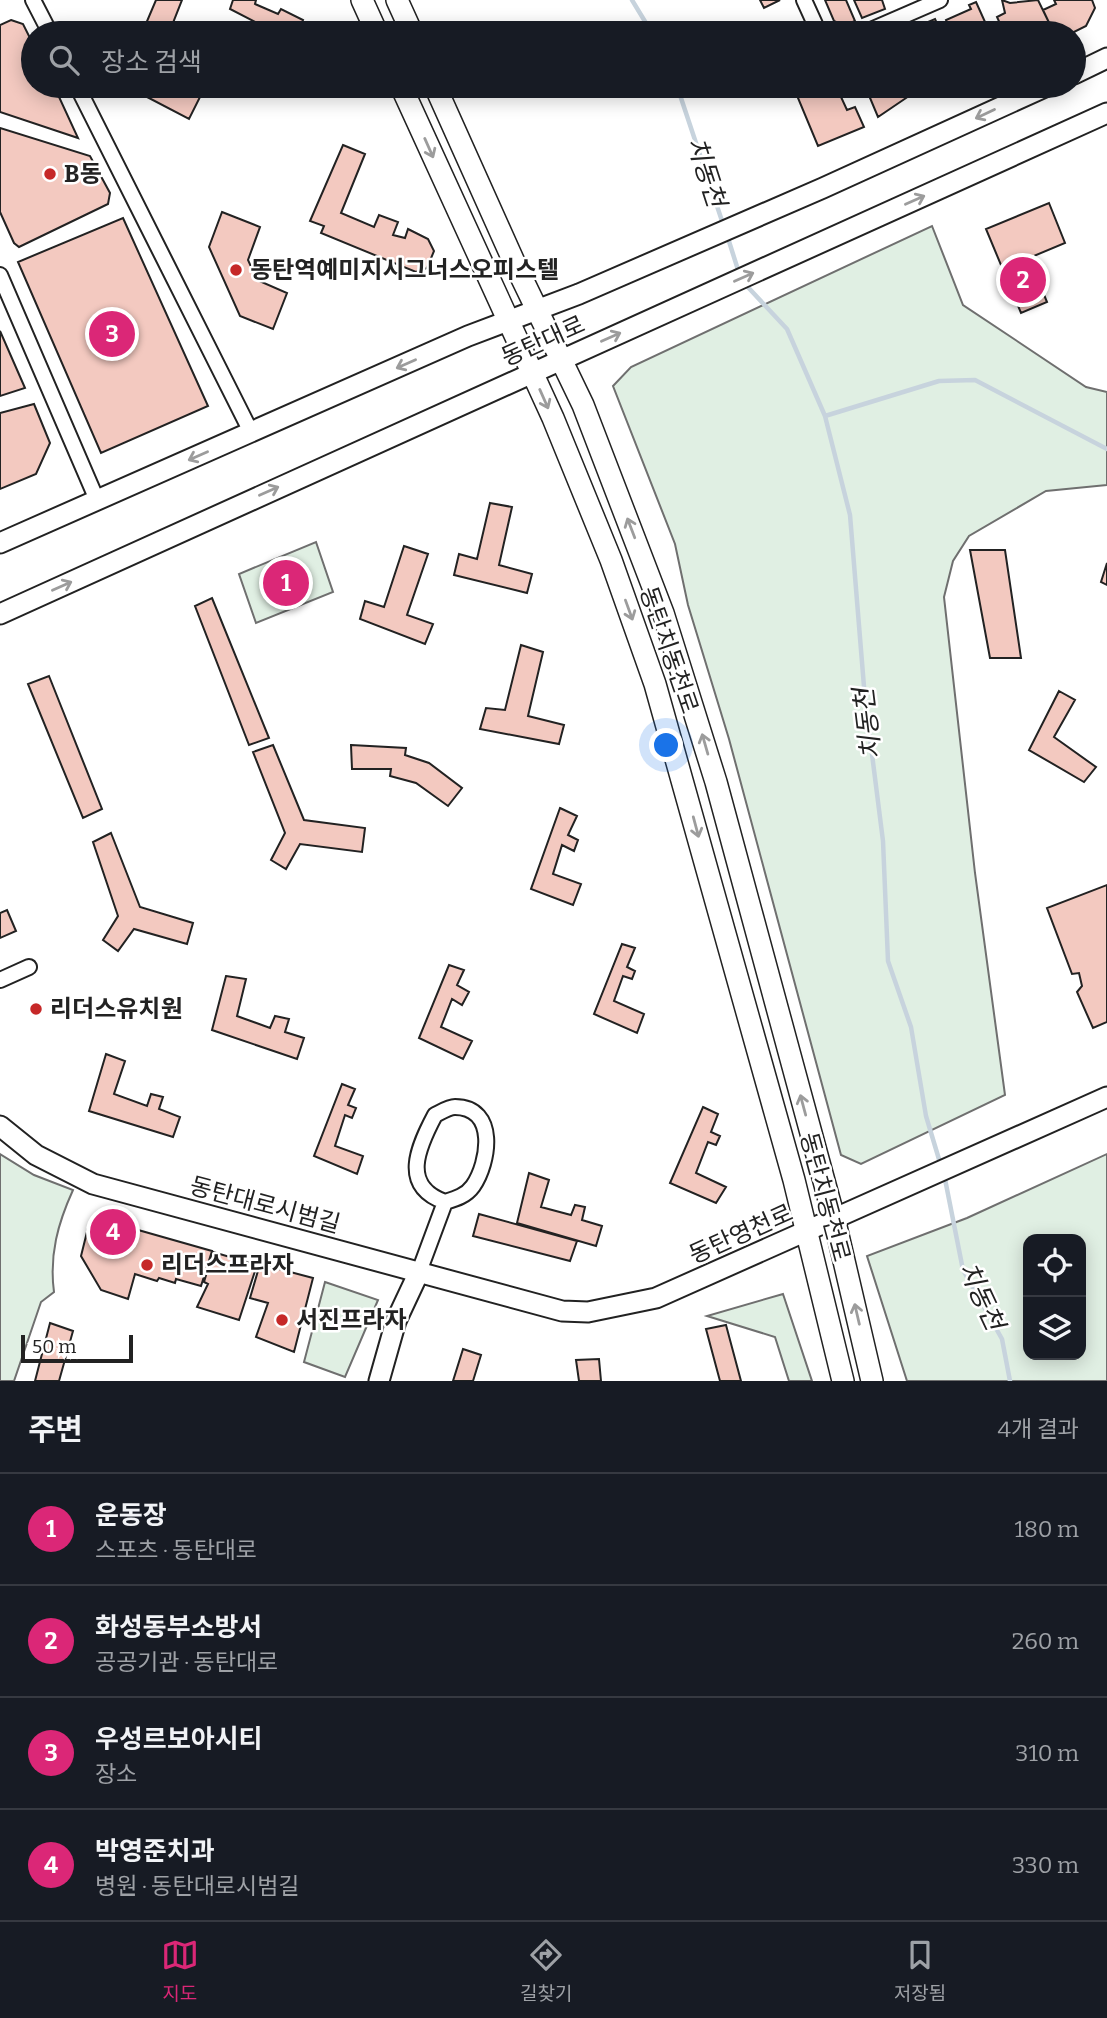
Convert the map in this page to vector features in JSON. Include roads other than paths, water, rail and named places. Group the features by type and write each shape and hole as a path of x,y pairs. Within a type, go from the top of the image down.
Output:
{"main road":[{"path":"362,0 372,21"},
{"path":"397,0 407,21"},
{"path":"1086,68 1107,58"},
{"name":"동탄치동천로","path":"406,98 533,373 611,560 655,684 782,1139 843,1381"},
{"name":"동탄치동천로","path":"440,98 583,405 630,525 689,690 834,1218 872,1381"},
{"name":"동탄대로","path":"0,543 508,321 833,184 1021,98"},
{"name":"동탄대로","path":"0,614 1107,113"},
{"name":"동탄영천로","path":"418,1272 562,1311 588,1312 656,1298 1107,1097"},
{"name":"동탄대로시범길","path":"0,1126 36,1156 93,1184 418,1272"},
{"path":"379,1381 396,1321 418,1272"}],"street":[{"path":"33,0 44,21"},
{"path":"804,0 814,21"},
{"path":"892,21 940,0"},
{"path":"83,98 251,432"},
{"path":"0,275 97,500"},
{"path":"0,980 29,967"},
{"path":"454,1107 471,1111 485,1127 489,1140 473,1187 460,1197 445,1202 421,1188 415,1172 435,1115 454,1107"},
{"path":"418,1272 445,1202"}],"waterway":[{"name":"치동천","path":"632,0 645,21"},
{"name":"치동천","path":"681,98 724,227"},
{"name":"치동천","path":"727,235 739,273"},
{"name":"치동천","path":"745,284 787,329 825,416 850,515 865,699 883,841 888,961 911,1027 926,1116 941,1166"},
{"path":"825,416 939,381 975,380 1107,449"},
{"name":"치동천","path":"944,1174 963,1270 1002,1339 1010,1381"}],"place":[{"name":"B동","path":"50,174"},
{"name":"동탄역예미지시그너스오피스텔","path":"236,270"},
{"name":"화성동부소방서","path":"1023,280"},
{"name":"우성르보아시티","path":"112,334"},
{"name":"운동장","path":"286,583"},
{"name":"리더스유치원","path":"36,1009"},
{"name":"박영준치과","path":"113,1232"},
{"name":"리더스프라자","path":"147,1265"},
{"name":"서진프라자","path":"282,1320"}]}
